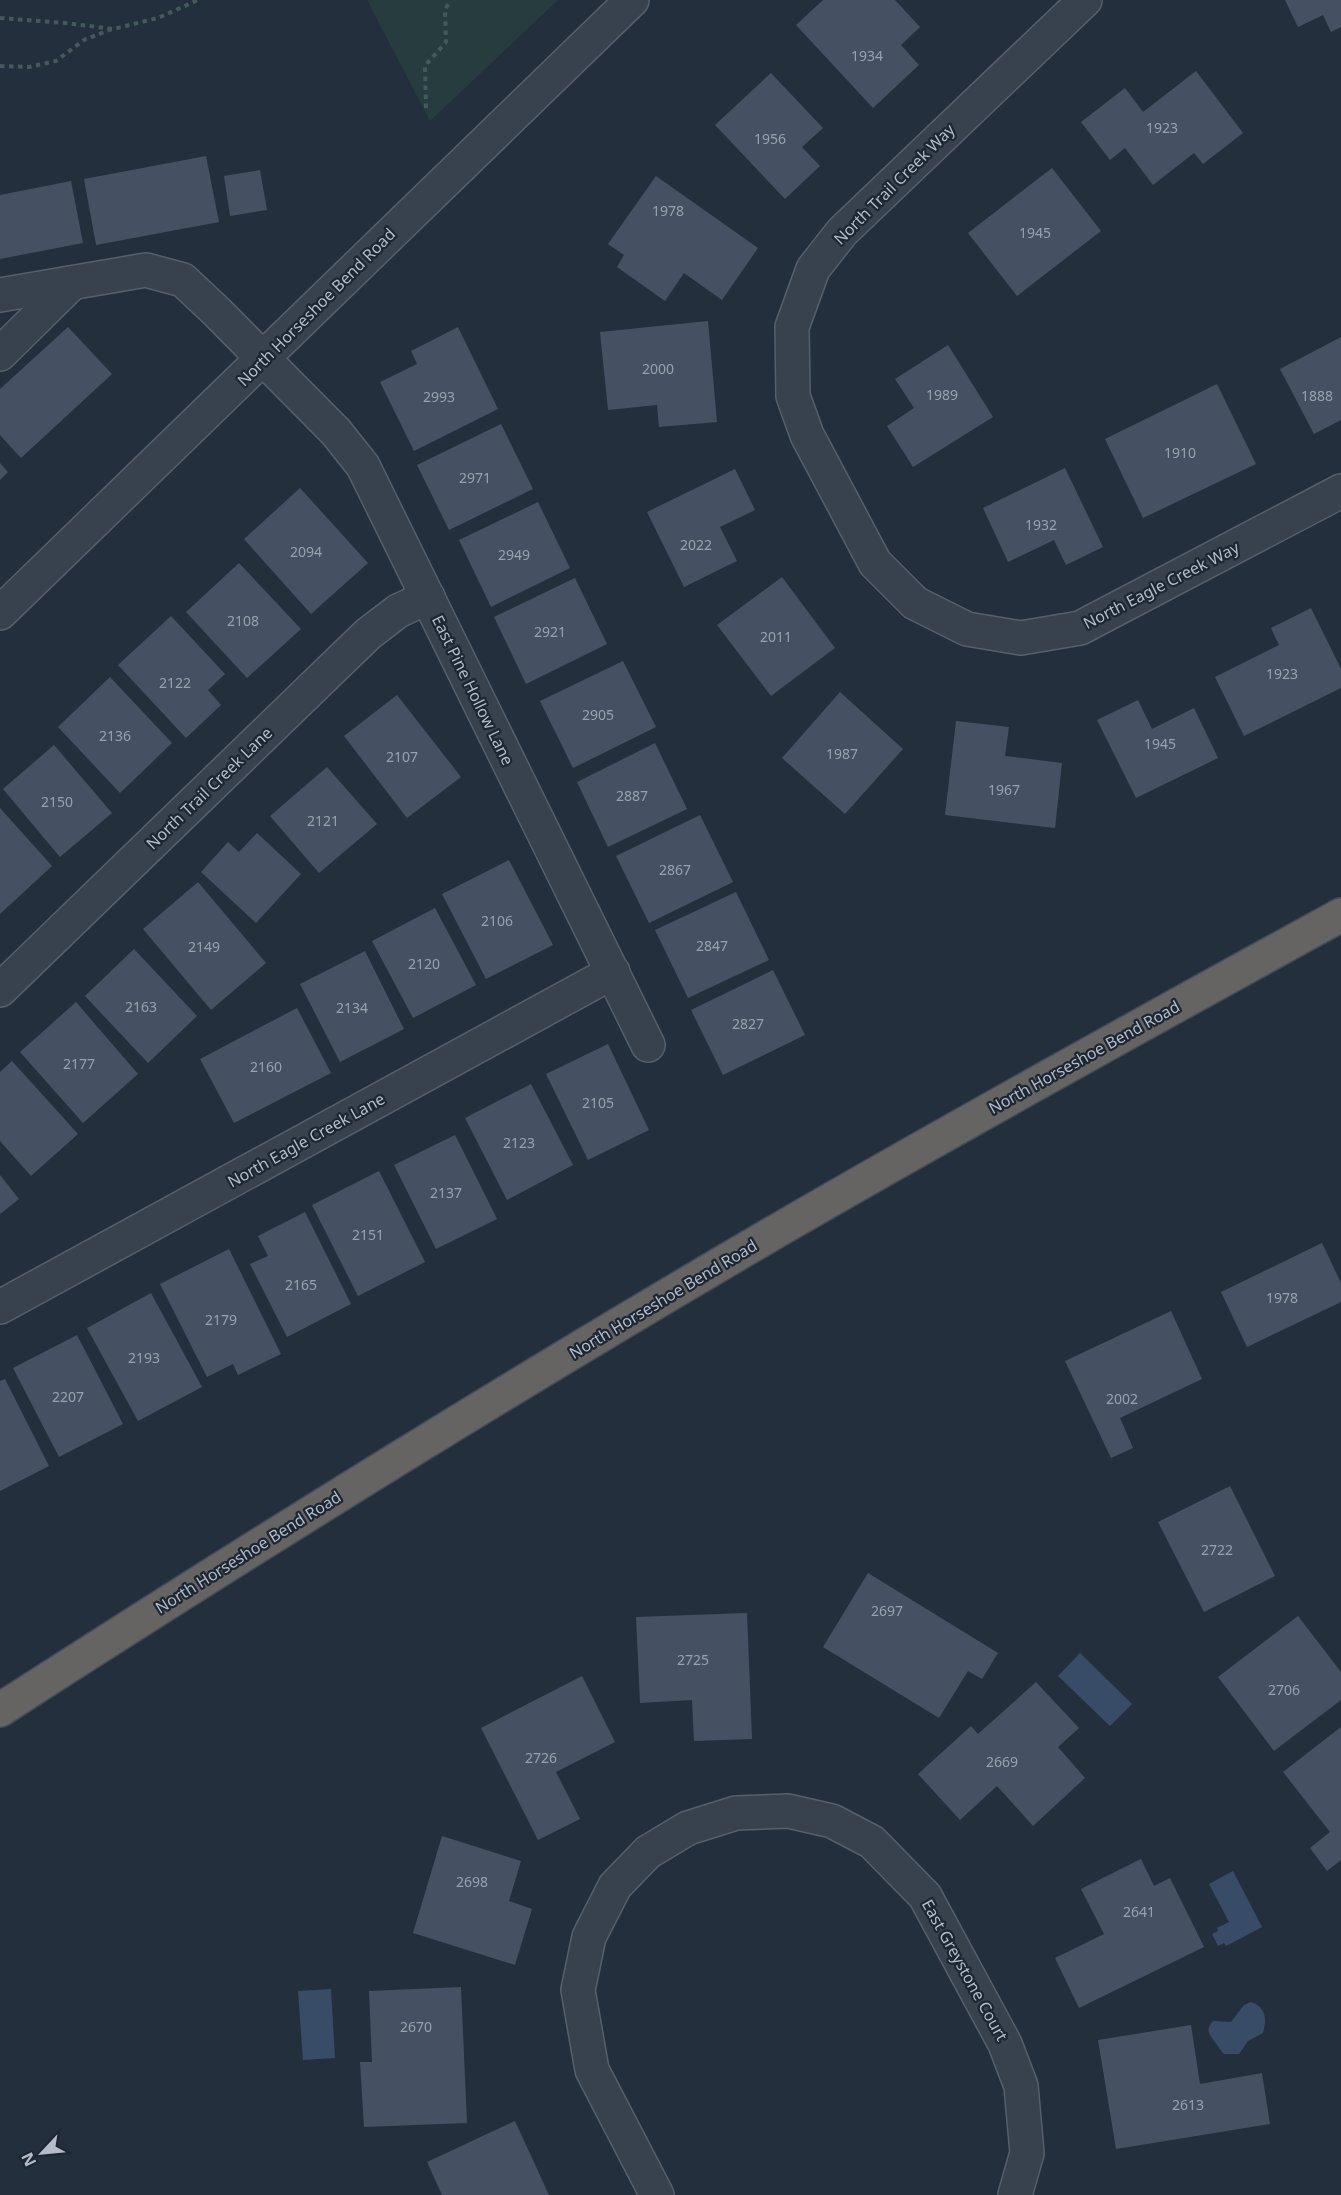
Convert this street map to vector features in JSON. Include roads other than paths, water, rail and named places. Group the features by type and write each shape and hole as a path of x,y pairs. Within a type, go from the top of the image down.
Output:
{"highway":[{"name":"North Horseshoe Bend Road","path":"0,1710 202,1580 482,1407 786,1226 1082,1057 1341,915"}],"street":[{"name":"North Horseshoe Bend Road","path":"0,613 264,359 453,171 632,0"},
{"name":"North Trail Creek Way","path":"845,510 807,435 793,396 792,327 813,269 842,232 1085,0"},
{"name":"East Pine Hollow Lane","path":"0,295 146,270 183,280 336,432 363,466 648,1045"},
{"path":"0,354 72,283"},
{"name":"North Eagle Creek Way","path":"845,510 875,563 915,603 967,629 1022,638 1080,628 1341,491"},
{"name":"North Trail Creek Lane","path":"0,990 368,634 398,611 428,597"},
{"name":"North Eagle Creek Lane","path":"0,1307 613,972"},
{"name":"East Greystone Court","path":"657,2195 592,2070 578,1990 589,1937 615,1887 648,1852 688,1828 735,1813 788,1811 832,1821 872,1842 925,1896 1005,2044 1021,2086 1027,2153 1014,2195"}],"water":[{"path":"1080,1653 1132,1704 1110,1726 1058,1676"},
{"path":"1233,1871 1262,1927 1226,1946 1224,1943 1218,1946 1212,1934 1218,1931 1217,1928 1229,1922 1209,1884"},
{"path":"331,1989 335,2058 303,2060 298,1991"},
{"path":"1251,2002 1260,2007 1264,2014 1263,2033 1248,2041 1239,2054 1224,2054 1210,2034 1211,2024 1213,2021 1231,2022 1244,2005"}]}
